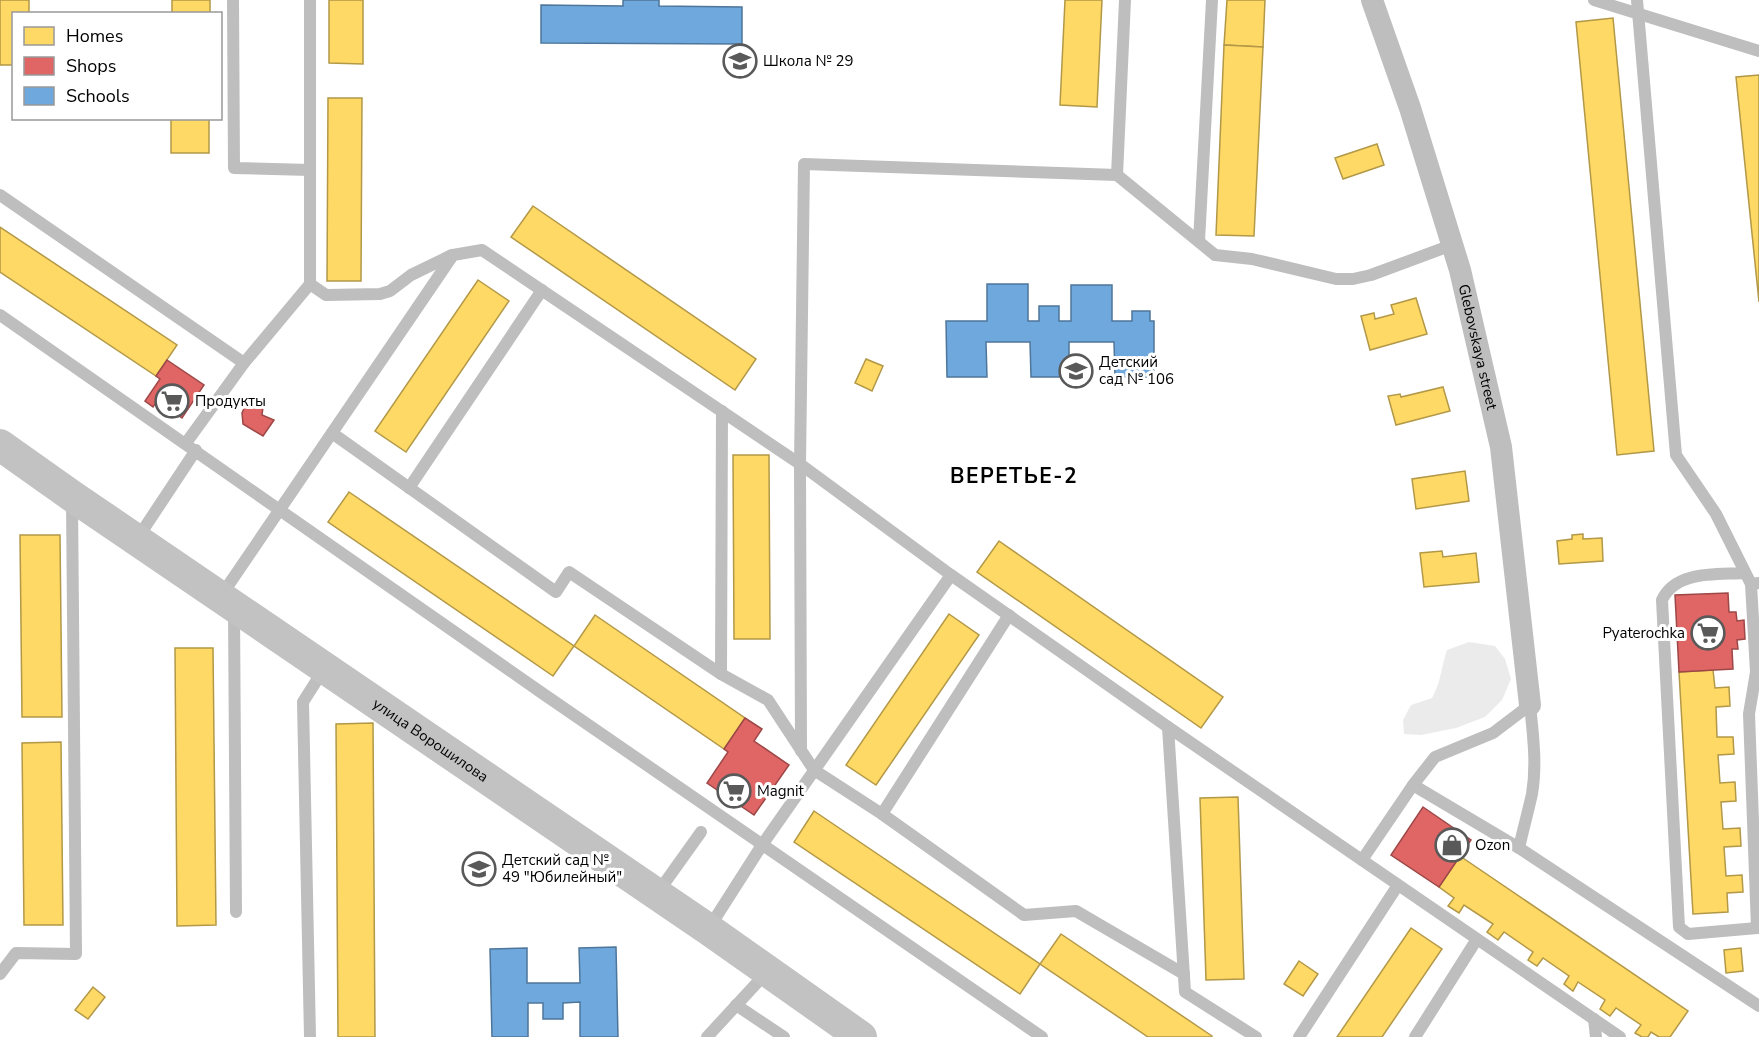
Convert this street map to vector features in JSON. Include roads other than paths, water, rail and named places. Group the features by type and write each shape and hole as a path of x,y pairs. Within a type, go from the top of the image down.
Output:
{"main road":[{"name":"улица Ворошилова","path":"0,445 708,929 861,1037"}],"street":[{"name":"Glebovskaya street","path":"1372,0 1410,108 1460,270 1501,447 1530,705"}],"lane":[{"path":"233,0 234,168 310,170"},
{"path":"136,539 244,363 310,284 310,0"},
{"path":"1117,175 1125,0"},
{"path":"1199,241 1212,0"},
{"path":"1594,0 1759,51"},
{"path":"1637,0 1676,455 1716,514 1752,580 1757,670 1749,714 1758,928 1688,934 1679,927 1662,600 1667,590 1685,578 1752,580"},
{"path":"801,751 800,464 804,164 1117,175 1215,255 1271,263 1320,276 1353,279 1371,275 1452,245"},
{"path":"0,195 244,363"},
{"path":"310,284 326,295 380,294 390,291 411,275 453,255 482,250 800,464 951,575 1168,727 1620,1037"},
{"path":"236,912 228,600 280,509 453,255"},
{"path":"408,488 542,290"},
{"path":"0,315 1042,1037"},
{"path":"721,674 722,411"},
{"path":"332,433 556,592 569,572 721,674 768,700 814,770 882,814 1024,915 1076,912 1184,974"},
{"path":"0,974 16,953 76,954 72,496"},
{"path":"708,929 762,845 951,575"},
{"path":"882,814 1009,615"},
{"path":"310,1037 303,702 325,668"},
{"path":"1362,860 1435,757 1493,733 1530,705"},
{"path":"1519,848 1532,793 1534,774 1530,705"},
{"path":"1168,727 1185,992 1256,1037"},
{"path":"1413,785 1519,848 1759,1006"},
{"path":"656,895 701,832"},
{"path":"1299,1037 1398,885"},
{"path":"1415,1037 1477,939"},
{"path":"707,1037 767,972"},
{"path":"736,1005 784,1037"},
{"path":"1594,1019 1596,1037"}],"place":[{"name":"Школа № 29","path":"740,61"},
{"name":"Детский сад № 106","path":"1076,371"},
{"name":"Продукты","path":"172,401"},
{"name":"Pyaterochka","path":"1708,633"},
{"name":"Magnit","path":"734,791"},
{"name":"Ozon","path":"1452,845"},
{"name":"Детский сад № 49 \"Юбилейный\"","path":"479,869"}],"district":[{"name":"ВЕРЕТЬЕ-2","path":"1014,476"}]}
